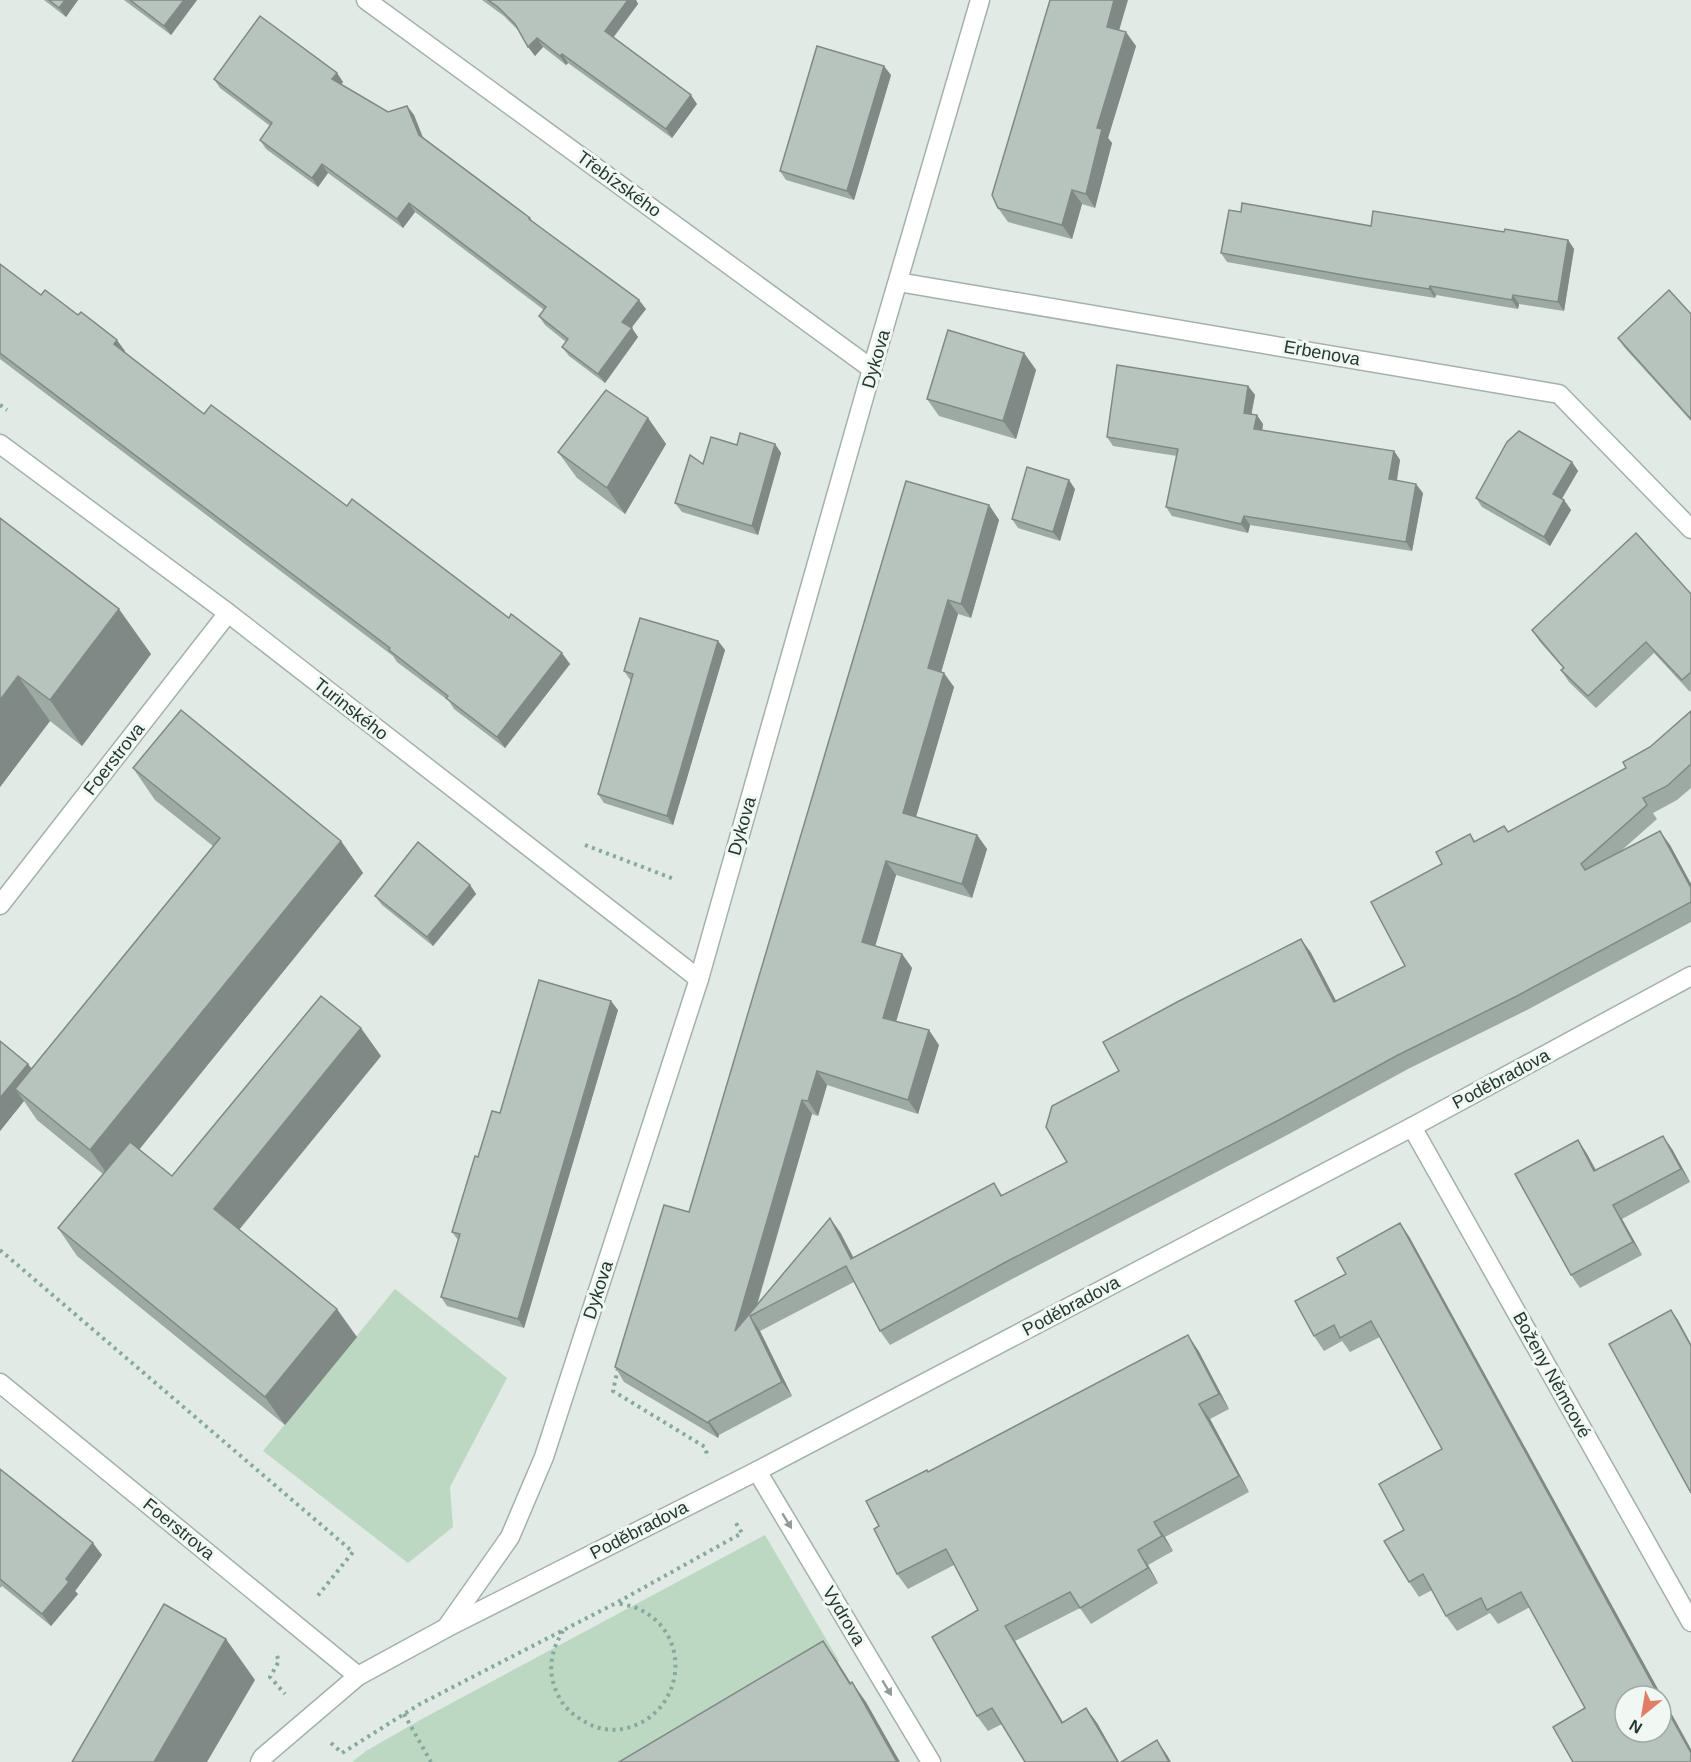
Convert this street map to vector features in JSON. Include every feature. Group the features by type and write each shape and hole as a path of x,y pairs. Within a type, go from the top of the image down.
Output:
{"street":[{"name":"Třebízského","path":"366,0 872,369"},
{"name":"Dykova","path":"446,1628 510,1537 544,1457 699,979 872,369 980,0"},
{"name":"Erbenova","path":"898,282 1559,394 1691,528"},
{"name":"Turinského","path":"0,444 228,613 699,979"},
{"name":"Foerstrova","path":"0,905 228,613"},
{"name":"Poděbradova","path":"260,1762 263,1756 357,1676 446,1628 757,1470 1412,1127 1691,976"},
{"name":"Boženy Němcové","path":"1412,1127 1691,1622"},
{"name":"Foerstrova","path":"0,1383 357,1676"},
{"name":"Vydrova","path":"757,1470 931,1762"}],"path":[{"path":"0,1250 353,1552 275,1650 279,1661 270,1677 274,1682"},
{"path":"621,1357 613,1391 705,1447 710,1467"},
{"path":"342,1753 420,1704 616,1603 742,1533 730,1514"},
{"path":"564,1630 554,1645 550,1665 553,1686 562,1705 578,1719 598,1728 618,1730 639,1725 657,1713 669,1696 676,1676 675,1656 669,1637 656,1621 639,1609 616,1603"},
{"path":"404,1714 431,1762"}],"green space":[{"path":"395,1289 507,1378 450,1487 453,1527 408,1563 263,1451"},
{"path":"765,1535 839,1661 668,1762 352,1762 366,1751 420,1720"}],"building":[{"path":"49,0 65,0 59,8"},
{"path":"130,0 184,0 164,26"},
{"path":"488,0 628,0 605,31 691,95 666,129 537,38 528,47 515,24"},
{"path":"1050,0 1114,0 1107,27 1126,32 1097,128 1102,129 1086,194 1072,190 1062,225 998,208 992,195"},
{"path":"260,16 337,73 332,79 388,112 407,106 419,135 639,300 622,322 632,328 598,374 562,347 568,339 539,316 546,307 409,203 397,219 322,164 312,178 260,140 272,123 214,79"},
{"path":"817,46 884,66 847,191 780,171"},
{"path":"1242,203 1371,226 1373,211 1568,240 1558,302 1513,295 1512,300 1430,286 1429,289 1221,253 1229,210 1241,212"},
{"path":"0,264 41,295 45,290 78,315 81,312 117,340 114,344 204,414 211,405 347,506 352,499 509,618 511,614 562,653 497,737 446,698 448,696 389,650 390,648 0,353"},
{"path":"1669,290 1691,314 1691,419 1618,338"},
{"path":"948,330 1024,353 1003,421 927,399"},
{"path":"1117,365 1248,386 1244,413 1257,415 1254,429 1394,451 1389,479 1416,484 1406,542 1244,516 1241,524 1166,507 1178,449 1107,437"},
{"path":"606,390 648,418 607,488 558,452"},
{"path":"1519,431 1572,462 1553,494 1564,500 1544,537 1476,498 1507,442"},
{"path":"740,433 775,444 752,526 675,503 690,455 703,464 711,437 737,445"},
{"path":"1027,467 1069,480 1053,532 1012,519"},
{"path":"906,481 989,505 961,604 948,600 928,668 944,673 903,813 977,835 962,884 886,861 862,942 902,954 883,1018 929,1030 908,1100 817,1071 808,1101 802,1100 735,1331 830,1218 851,1259 994,1183 1001,1196 1067,1162 1046,1127 1052,1106 1119,1071 1103,1042 1301,939 1334,1002 1405,966 1371,902 1442,864 1436,852 1470,834 1474,842 1504,826 1508,832 1626,768 1623,762 1650,747 1691,711 1691,764 1667,786 1643,798 1647,805 1581,864 1585,870 1660,831 1691,888 1691,902 1517,996 1398,1055 1279,1120 1004,1263 880,1331 846,1266 750,1316 782,1382 708,1423 615,1367 664,1205 689,1212"},
{"path":"0,518 119,609 50,700 18,676 0,700"},
{"path":"1636,533 1691,594 1691,672 1682,680 1646,642 1588,696 1561,670 1564,668 1532,630"},
{"path":"640,618 718,641 667,816 598,794 633,674 624,671"},
{"path":"181,710 341,841 90,1150 15,1089 220,838 133,768"},
{"path":"418,842 470,885 427,937 375,896"},
{"path":"539,980 611,1001 518,1319 441,1297 460,1234 452,1232 475,1156 478,1157 492,1111 500,1113"},
{"path":"321,996 361,1028 214,1209 337,1309 265,1397 58,1228 130,1142 172,1176"},
{"path":"0,1041 28,1064 0,1098"},
{"path":"1663,1136 1681,1169 1613,1205 1633,1242 1571,1275 1515,1174 1578,1140 1594,1171"},
{"path":"1400,1223 1652,1684 1613,1684 1613,1744 1673,1744 1673,1721 1691,1753 1691,1762 1573,1762 1553,1727 1585,1708 1521,1592 1487,1610 1481,1598 1446,1616 1423,1574 1409,1582 1384,1541 1404,1530 1379,1484 1442,1449 1371,1321 1340,1338 1334,1325 1314,1336 1295,1301 1346,1274 1337,1258"},
{"path":"1671,1310 1691,1346 1691,1493 1609,1344"},
{"path":"1188,1335 1219,1394 1199,1404 1239,1476 1154,1522 1162,1536 1138,1550 1148,1568 1080,1608 1070,1592 1005,1626 1062,1723 1086,1708 1118,1762 1025,1762 992,1708 977,1716 932,1637 978,1610 946,1549 897,1574 874,1529 879,1526 866,1501 927,1470 928,1472"},
{"path":"0,1469 93,1543 66,1579 69,1582 42,1614 0,1579"},
{"path":"164,1604 226,1639 154,1762 72,1762"},
{"path":"823,1641 850,1684 852,1682 897,1762 619,1762"},
{"path":"1157,1740 1169,1762 1121,1762"}]}
